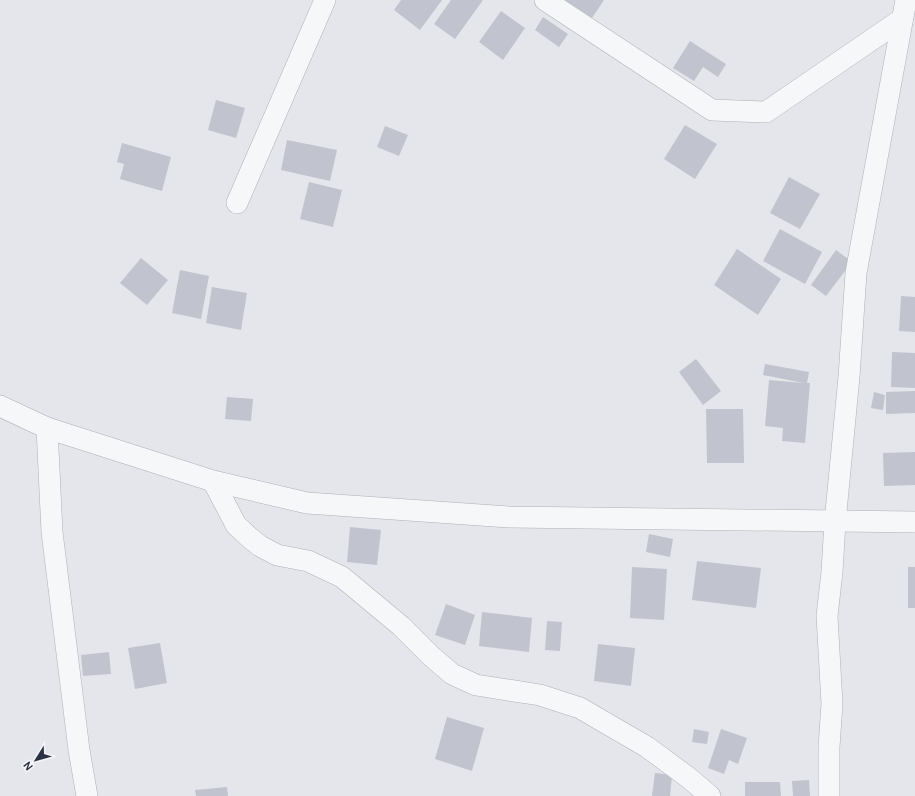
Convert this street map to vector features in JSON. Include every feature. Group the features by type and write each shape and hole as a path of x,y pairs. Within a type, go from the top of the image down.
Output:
{"street":[{"path":"237,202 325,0"},
{"path":"546,0 712,110 766,112 904,10"},
{"path":"829,796 829,747 832,704 827,616 832,572 856,273 904,10"},
{"path":"0,406 47,428 212,481 307,503 509,517 915,522"},
{"path":"47,428 52,532 79,750 87,796"},
{"path":"212,481 236,525 250,538 260,546 276,555 308,560 342,578 401,626 431,656 452,674 476,685 540,695 580,708 647,748 689,778 710,796"}],"building":[{"path":"401,0 442,0 420,30 394,10"},
{"path":"451,0 483,0 455,39 434,24"},
{"path":"565,0 604,0 592,18"},
{"path":"501,11 525,28 503,60 479,42"},
{"path":"543,17 568,34 559,47 535,30"},
{"path":"690,41 726,64 718,77 703,67 694,81 673,68"},
{"path":"216,100 245,108 236,138 208,130"},
{"path":"685,125 717,144 695,179 664,159"},
{"path":"385,126 408,135 399,156 377,147"},
{"path":"287,140 337,150 330,181 281,170"},
{"path":"122,143 171,157 162,191 120,179 124,164 117,162"},
{"path":"789,177 820,194 800,229 770,213"},
{"path":"309,182 342,190 333,227 300,219"},
{"path":"780,229 822,252 805,284 763,261"},
{"path":"737,249 781,279 758,315 714,285"},
{"path":"836,250 852,262 826,296 811,285"},
{"path":"141,258 168,280 147,305 120,283"},
{"path":"180,270 209,276 201,319 172,313"},
{"path":"212,287 247,293 241,330 206,323"},
{"path":"901,296 915,297 915,332 899,331"},
{"path":"892,352 915,353 915,388 891,387"},
{"path":"696,359 721,391 703,405 679,372"},
{"path":"765,364 809,372 807,383 810,383 805,443 782,441 783,428 765,426 769,380 804,383 763,375"},
{"path":"915,391 915,413 886,414 886,392"},
{"path":"874,392 885,395 883,410 871,408"},
{"path":"227,397 253,399 251,421 225,419"},
{"path":"706,409 743,409 744,463 707,463"},
{"path":"915,452 915,485 884,486 883,453"},
{"path":"350,527 381,530 377,565 347,562"},
{"path":"649,534 673,539 670,557 646,552"},
{"path":"697,561 761,568 756,608 692,600"},
{"path":"632,567 667,569 664,620 630,618"},
{"path":"908,567 915,567 915,608 908,608"},
{"path":"446,604 475,615 465,645 435,635"},
{"path":"482,612 532,618 529,652 479,646"},
{"path":"547,621 562,622 560,651 545,650"},
{"path":"160,643 167,683 135,689 128,648"},
{"path":"598,644 635,648 631,686 594,681"},
{"path":"109,652 111,674 83,676 81,655"},
{"path":"447,717 484,728 472,771 435,759"},
{"path":"694,729 709,732 707,744 692,742"},
{"path":"721,729 747,738 738,764 729,760 724,774 708,768"},
{"path":"655,773 672,775 670,796 652,796"},
{"path":"809,780 810,796 793,796 792,781"},
{"path":"745,782 780,782 781,796 745,796"},
{"path":"227,787 228,796 196,796 195,790"}]}
